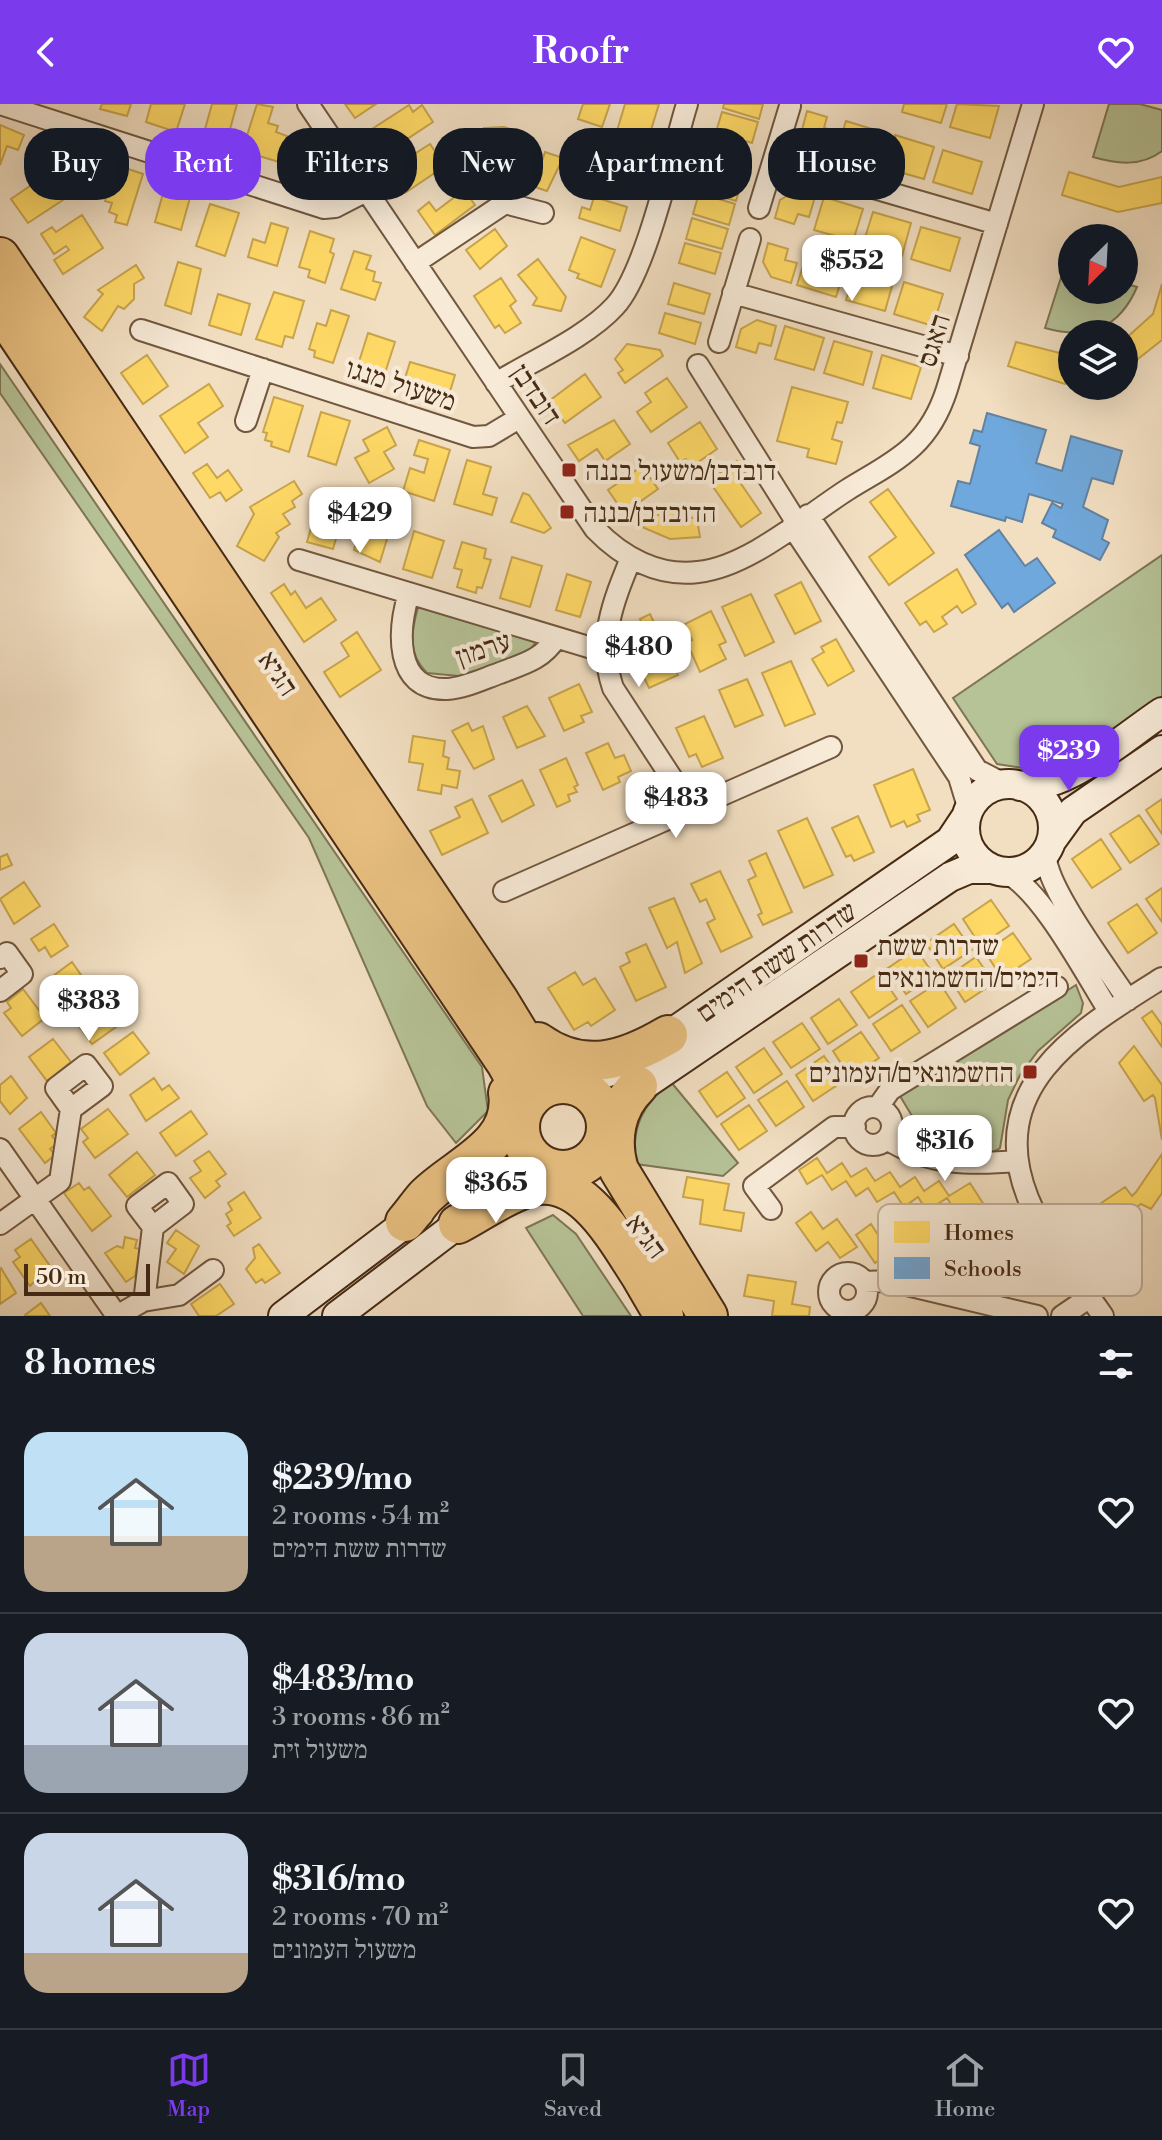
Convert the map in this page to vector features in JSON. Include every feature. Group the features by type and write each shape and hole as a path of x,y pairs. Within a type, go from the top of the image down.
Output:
{"highway":[{"name":"הגיא","path":"0,257 485,1007 516,1080 522,1118"},
{"name":"הגיא","path":"0,309 485,1007 534,1058 568,1085"},
{"path":"485,1007 569,1059 620,1060 668,1035"},
{"path":"458,1224 492,1178 498,1137 509,1102 485,1007"},
{"path":"568,1085 594,1098 603,1112 602,1139 586,1164 554,1168 526,1150 522,1118 540,1091 568,1085"},
{"path":"638,1086 620,1114 615,1135 616,1158 625,1182 708,1316"},
{"name":"הגיא","path":"602,1139 611,1187 708,1316"},
{"name":"הגיא","path":"554,1168 592,1196 664,1316"},
{"path":"416,1235 425,1197 492,1178 543,1184 566,1190 607,1225 642,1278"}],"street":[{"path":"0,104 74,128"},
{"name":"דובדבן","path":"308,104 324,128"},
{"path":"496,383 597,322 623,296 639,264 687,104"},
{"name":"האגס","path":"799,521 896,459 920,439 939,412 1033,104"},
{"path":"783,128 790,106"},
{"path":"129,146 277,193"},
{"path":"759,208 768,179"},
{"path":"905,197 997,224"},
{"path":"299,200 324,208 335,207 349,200"},
{"name":"דובדבן","path":"372,200 595,529 631,558 677,573 714,570 748,554 799,521"},
{"path":"415,263 505,203 543,213"},
{"path":"719,342 750,239"},
{"path":"733,293 958,356"},
{"name":"משעול מנגו","path":"141,330 473,437 489,436 519,418"},
{"path":"698,365 959,777 968,814 968,844 979,861 1019,880 1039,903 1109,1011"},
{"path":"246,421 263,369"},
{"path":"799,521 977,770 1039,796 1047,807 1053,826 1046,868 1053,885 1128,1000"},
{"path":"631,558 608,619 605,652 613,688 692,809"},
{"name":"ערמון","path":"299,560 605,652"},
{"name":"ערמון","path":"409,593 401,624 402,653 413,676 434,688 468,685 539,658 556,638"},
{"path":"968,814 981,794 1013,785 1042,785 1064,777 1162,712"},
{"path":"504,891 831,747"},
{"path":"998,871 1025,870 1049,846 1064,820 1079,806 1162,750"},
{"name":"שדרות ששת הימים","path":"568,1085 624,1066 950,841 968,814"},
{"name":"שדרות ששת הימים","path":"602,1139 617,1106 638,1086 711,1042 950,877 969,869 998,871"},
{"path":"0,958 7,953 22,974 0,991"},
{"path":"1031,1204 1018,1161 1017,1130 1034,1082 1051,1058 1076,1034 1162,978"},
{"path":"1018,1161 970,1164 930,1158 906,1151 887,1139 869,1144 857,1135 855,1127 862,1111 878,1107 890,1090 1057,987"},
{"path":"878,1107 891,1119 892,1128 887,1139"},
{"path":"0,1224 60,1181 71,1109"},
{"path":"492,1178 522,1118"},
{"path":"771,1209 754,1186 834,1127 855,1127"},
{"path":"0,1149 117,1316 143,1301 179,1295 213,1270"},
{"path":"492,1178 554,1168"},
{"path":"283,1316 416,1235 458,1224"},
{"path":"143,1301 153,1227"},
{"path":"337,1316 416,1235"},
{"path":"864,1282 867,1294 862,1305 844,1313 829,1296 834,1279 850,1273 864,1282 878,1281"},
{"path":"953,1296 1037,1316"},
{"path":"1062,1316 1090,1297 1103,1316"}],"green space":[{"path":"1109,104 1140,104 1162,110 1162,151 1146,160 1129,163 1093,157"},
{"path":"1058,287 1058,304 1128,304 1113,320 1058,320 1058,330 1045,328"},
{"path":"0,364 482,1067 488,1111 456,1143 427,1106 309,838 0,393"},
{"path":"1162,555 1162,697 1049,772 997,764 953,698"},
{"path":"418,607 536,642 528,653 459,676 427,673 416,658 412,642"},
{"path":"1076,985 1083,1003 1081,1013 1038,1051 1020,1075 1008,1100 1000,1148 993,1152 932,1149 900,1096"},
{"path":"671,1082 738,1163 723,1176 636,1164 635,1139 641,1118 653,1099"},
{"path":"553,1215 576,1234 631,1316 583,1316 526,1228"}],"building: Homes":[{"path":"102,104 131,104 127,116 100,109"},
{"path":"151,104 185,104 177,128 164,128 146,122"},
{"path":"212,104 237,104 230,128 205,128"},
{"path":"257,104 273,107 268,123 278,126 277,161 261,157 261,128 249,128"},
{"path":"345,104 376,104 355,118"},
{"path":"583,104 610,104 602,127 578,119"},
{"path":"625,104 659,104 652,128 618,128"},
{"path":"724,104 763,104 759,119 723,108"},
{"path":"904,104 947,104 941,123 902,112"},
{"path":"957,104 999,106 990,138 950,127"},
{"path":"409,105 413,112 422,105 433,122 417,132 417,128 374,128"},
{"path":"807,111 827,117 824,128 803,128"},
{"path":"722,112 758,122 752,143 752,128 717,128"},
{"path":"846,121 869,128 844,128"},
{"path":"0,125 24,135 18,150 7,146 0,165"},
{"path":"905,138 934,147 924,179 905,174"},
{"path":"430,144 433,148 433,174 417,185 417,152"},
{"path":"943,150 982,162 972,194 933,182"},
{"path":"545,152 559,157 559,166 547,191 543,190"},
{"path":"129,169 143,174 127,225 115,222 117,215 109,212 112,203 105,201 129,200"},
{"path":"1069,172 1119,187 1162,177 1162,203 1118,212 1062,195"},
{"path":"24,190 24,200 63,200 28,223 11,199"},
{"path":"161,200 189,200 181,230 155,222"},
{"path":"451,200 471,200 475,205 435,235 418,211 429,202 436,211"},
{"path":"593,200 627,207 620,231 579,218 582,207 590,210"},
{"path":"697,200 722,200 735,204 729,225 693,214"},
{"path":"780,200 814,200 809,217 798,214 794,224 775,218"},
{"path":"823,200 863,209 853,241 814,230"},
{"path":"210,204 239,213 225,256 196,246"},
{"path":"873,212 911,223 902,256 863,244"},
{"path":"82,215 103,248 63,274 54,260 69,250 66,246 54,254 41,234 52,227 56,232"},
{"path":"692,218 728,229 722,249 686,239"},
{"path":"271,223 288,228 277,266 248,257 253,239 265,243"},
{"path":"921,227 960,238 950,271 911,259"},
{"path":"495,229 507,246 480,269 466,250"},
{"path":"310,231 334,239 330,252 334,254 325,283 308,277 310,270 299,267"},
{"path":"581,237 615,250 601,287 577,278 579,274 569,270"},
{"path":"685,243 721,253 715,274 679,263"},
{"path":"768,243 788,249 785,260 797,263 791,283 771,277 763,262"},
{"path":"354,251 371,256 366,269 375,272 373,281 381,283 375,300 341,289"},
{"path":"807,253 846,265 836,297 797,285"},
{"path":"538,259 566,297 561,311 533,305 537,298 518,275"},
{"path":"178,262 201,269 191,314 165,305"},
{"path":"136,265 144,278 134,284 134,299 124,309 118,306 102,331 84,317 103,294 98,290"},
{"path":"856,267 894,279 885,311 846,300"},
{"path":"501,278 516,301 510,306 521,323 505,333 499,325 495,328 474,296"},
{"path":"904,282 943,294 933,326 894,314"},
{"path":"674,283 710,294 704,314 668,304"},
{"path":"1162,284 1162,340 1138,359 1138,327 1153,314"},
{"path":"274,292 304,301 293,338 285,336 282,347 256,339"},
{"path":"218,294 250,304 241,335 209,325"},
{"path":"331,310 349,316 333,363 314,357 315,351 309,349 317,323 326,326"},
{"path":"665,313 701,323 695,344 659,333"},
{"path":"757,320 776,326 771,346 759,343 756,353 736,347 741,329"},
{"path":"785,326 824,338 814,370 775,359"},
{"path":"368,333 395,342 384,376 357,368"},
{"path":"834,341 872,352 863,385 824,373"},
{"path":"1016,342 1058,352 1058,382 1008,366"},
{"path":"627,344 660,350 663,356 625,383 618,373 623,370 615,359"},
{"path":"147,355 168,386 143,404 121,373"},
{"path":"882,355 921,367 911,399 873,388"},
{"path":"410,362 455,375 448,398 402,388"},
{"path":"585,374 601,397 565,423 549,401"},
{"path":"667,378 687,407 651,432 637,412 651,402 645,393"},
{"path":"209,384 223,406 198,423 208,437 185,453 160,416"},
{"path":"792,387 848,402 842,423 837,422 832,439 842,442 836,464 807,457 809,449 777,441"},
{"path":"274,397 303,406 289,452 271,446 272,442 265,440 267,433 263,432"},
{"path":"321,412 350,421 336,465 308,456"},
{"path":"614,420 630,444 605,461 597,449 579,461 568,445"},
{"path":"700,422 717,449 691,467 686,459 680,462 668,443"},
{"path":"387,427 396,445 384,452 394,469 369,483 355,458 369,451 363,440"},
{"path":"419,440 450,450 434,501 403,491 410,468 424,473 428,459 414,455"},
{"path":"467,460 491,467 483,494 497,498 492,515 454,504"},
{"path":"737,461 745,472 737,478 761,513 741,527 709,481"},
{"path":"207,464 217,478 228,470 242,490 226,501 220,492 210,498 193,473"},
{"path":"642,466 658,489 624,513 608,490"},
{"path":"294,481 302,494 292,501 295,507 283,514 290,524 276,533 279,537 264,561 237,546 254,514 250,507"},
{"path":"888,489 934,553 889,585 869,557 896,537 870,502"},
{"path":"523,493 529,495 551,528 544,533 511,522"},
{"path":"317,507 343,514 333,549 307,542"},
{"path":"366,507 394,516 380,562 354,550"},
{"path":"664,510 697,519 700,537 670,539 642,527"},
{"path":"414,531 444,541 432,578 403,569"},
{"path":"462,542 486,549 484,558 491,560 482,588 477,587 476,593 457,587 462,570 454,568"},
{"path":"512,557 542,566 530,607 500,598"},
{"path":"957,569 976,604 962,613 957,606 942,617 947,624 934,632 926,621 920,625 905,603"},
{"path":"567,574 591,582 580,617 556,610"},
{"path":"801,582 821,621 795,634 775,595"},
{"path":"284,584 291,595 295,591 306,608 321,598 336,620 304,642 271,593"},
{"path":"751,594 774,642 745,656 722,607"},
{"path":"711,611 726,642 719,645 726,659 700,672 687,643 692,640 685,624"},
{"path":"650,614 678,675 649,688 641,671 646,668 629,631 643,625 640,619"},
{"path":"357,632 381,670 340,697 324,672 349,656 341,643"},
{"path":"836,639 854,671 828,686 812,659 824,652 821,647"},
{"path":"791,661 815,714 785,726 762,673"},
{"path":"747,679 763,715 735,727 719,690"},
{"path":"579,684 592,712 581,716 584,722 564,731 549,698"},
{"path":"527,706 545,736 517,748 503,717"},
{"path":"704,716 723,758 702,767 696,754 689,757 676,728"},
{"path":"468,723 472,731 483,726 494,759 474,769 452,731"},
{"path":"413,736 445,741 443,756 449,758 447,769 460,771 457,788 442,785 441,794 418,790 423,764 409,762"},
{"path":"608,743 615,758 624,755 631,771 618,777 620,782 603,790 586,753"},
{"path":"566,758 578,785 574,787 577,792 568,795 570,801 557,807 540,770"},
{"path":"913,769 930,810 917,815 920,821 907,827 904,821 891,827 874,785"},
{"path":"522,780 534,805 502,822 489,796"},
{"path":"472,799 488,833 442,855 430,831 460,817 455,807"},
{"path":"1162,799 1162,834 1146,810"},
{"path":"1139,815 1159,844 1130,863 1110,834"},
{"path":"858,816 874,852 854,861 851,855 846,857 832,828"},
{"path":"807,818 833,875 804,888 778,831"},
{"path":"1101,839 1121,869 1092,888 1072,859"},
{"path":"766,853 792,912 763,925 758,915 762,913 748,880 756,876 749,861"},
{"path":"7,854 12,865 0,870 0,857"},
{"path":"720,871 752,937 721,952 707,923 715,919 706,899 700,902 691,884"},
{"path":"24,882 40,906 14,924 0,899"},
{"path":"1162,888 1162,922 1146,899"},
{"path":"674,898 702,963 685,973 677,942 667,948 649,908"},
{"path":"991,900 1009,926 980,945 963,919"},
{"path":"1137,904 1157,933 1128,953 1108,923"},
{"path":"54,924 68,946 51,957 45,947 39,951 31,939"},
{"path":"954,924 972,950 943,969 926,943"},
{"path":"1013,933 1031,959 1002,978 985,952"},
{"path":"646,944 666,987 636,1001 620,967 630,962 626,953"},
{"path":"916,949 934,975 906,994 888,968"},
{"path":"976,957 994,983 965,1002 948,976"},
{"path":"72,962 86,982 76,990 80,995 68,1005 49,979"},
{"path":"575,972 583,985 595,978 615,1010 591,1026 588,1022 574,1030 548,988"},
{"path":"879,973 897,999 869,1018 851,992"},
{"path":"939,982 956,1008 928,1027 910,1001"},
{"path":"23,989 45,1018 22,1036 4,1013 11,1008 7,1002"},
{"path":"839,999 857,1025 828,1044 811,1018"},
{"path":"97,1002 104,1012 112,1006 123,1022 92,1044 74,1019"},
{"path":"902,1005 920,1032 891,1051 873,1024"},
{"path":"1152,1011 1162,1025 1162,1047 1142,1018"},
{"path":"802,1023 820,1049 791,1068 773,1042"},
{"path":"133,1032 149,1053 120,1075 104,1053"},
{"path":"861,1032 879,1058 850,1077 833,1051"},
{"path":"53,1039 71,1062 47,1081 29,1057"},
{"path":"1134,1046 1162,1085 1162,1140 1155,1098 1153,1095 1144,1101 1119,1063"},
{"path":"764,1048 782,1074 754,1093 736,1067"},
{"path":"824,1056 842,1082 813,1101 796,1075"},
{"path":"727,1072 745,1098 717,1117 699,1091"},
{"path":"11,1076 27,1098 10,1114 0,1101 0,1085"},
{"path":"154,1078 162,1090 169,1085 179,1098 146,1121 130,1095"},
{"path":"787,1081 804,1107 776,1126 758,1100"},
{"path":"749,1105 767,1131 739,1150 721,1124"},
{"path":"108,1109 128,1134 95,1158 83,1142 88,1138 81,1129"},
{"path":"191,1111 207,1134 176,1156 160,1133"},
{"path":"41,1112 56,1133 52,1136 58,1143 50,1149 55,1155 45,1163 19,1129"},
{"path":"209,1151 226,1174 216,1181 220,1186 205,1198 190,1178 201,1171 194,1161"},
{"path":"137,1152 155,1175 127,1197 109,1175"},
{"path":"1162,1154 1162,1193 1151,1209 1142,1204 1100,1204 1125,1187 1132,1196"},
{"path":"817,1158 827,1173 842,1163 851,1177 866,1168 875,1181 890,1172 900,1187 915,1177 924,1191 939,1181 949,1196 970,1183 983,1204 951,1204 947,1198 938,1204 922,1204 918,1197 908,1204 902,1204 894,1192 877,1202 868,1188 856,1196 846,1181 832,1190 822,1175 807,1184 799,1170"},
{"path":"687,1177 729,1184 724,1210 744,1213 741,1231 700,1224 703,1200 683,1197"},
{"path":"79,1183 84,1190 89,1187 111,1216 92,1231 64,1193"},
{"path":"244,1192 261,1218 234,1236 227,1226 231,1223 226,1214 232,1210 228,1203"},
{"path":"811,1212 823,1229 837,1219 857,1247 840,1258 828,1242 816,1251 796,1223"},
{"path":"871,1224 878,1235 878,1261 875,1263 856,1235"},
{"path":"176,1230 199,1246 184,1274 167,1262 176,1249 167,1243"},
{"path":"125,1237 137,1240 135,1248 140,1249 135,1276 126,1282 105,1253 117,1246 123,1248"},
{"path":"31,1239 50,1266 30,1286 13,1262 20,1257 15,1250"},
{"path":"259,1244 280,1273 265,1283 262,1279 256,1283 246,1269 255,1258 253,1248"},
{"path":"0,1269 16,1293 0,1304"},
{"path":"748,1275 796,1282 792,1304 810,1307 809,1316 772,1316 774,1301 744,1296"},
{"path":"220,1284 234,1304 216,1316 199,1316 191,1304"},
{"path":"41,1303 50,1316 25,1315"}],"building: Schools":[{"path":"987,413 1046,430 1036,463 1062,471 1071,436 1122,451 1113,484 1092,478 1083,507 1108,520 1102,539 1109,543 1100,560 1053,537 1056,530 1042,523 1052,503 1061,508 1063,504 1029,494 1022,522 1006,517 1005,521 951,506 958,481 970,484 980,446 970,443 974,430 982,432"},
{"path":"999,530 1025,566 1037,558 1055,583 1014,612 1008,603 1002,608 965,555"}],"place":[{"name":"דובדבן/משעול בננה","path":"569,470"},
{"name":"הדובדבן/בננה","path":"567,512"},
{"name":"שדרות ששת הימים/החשמונאים","path":"861,961"},
{"name":"החשמונאים/העמונים","path":"1030,1072"}]}
